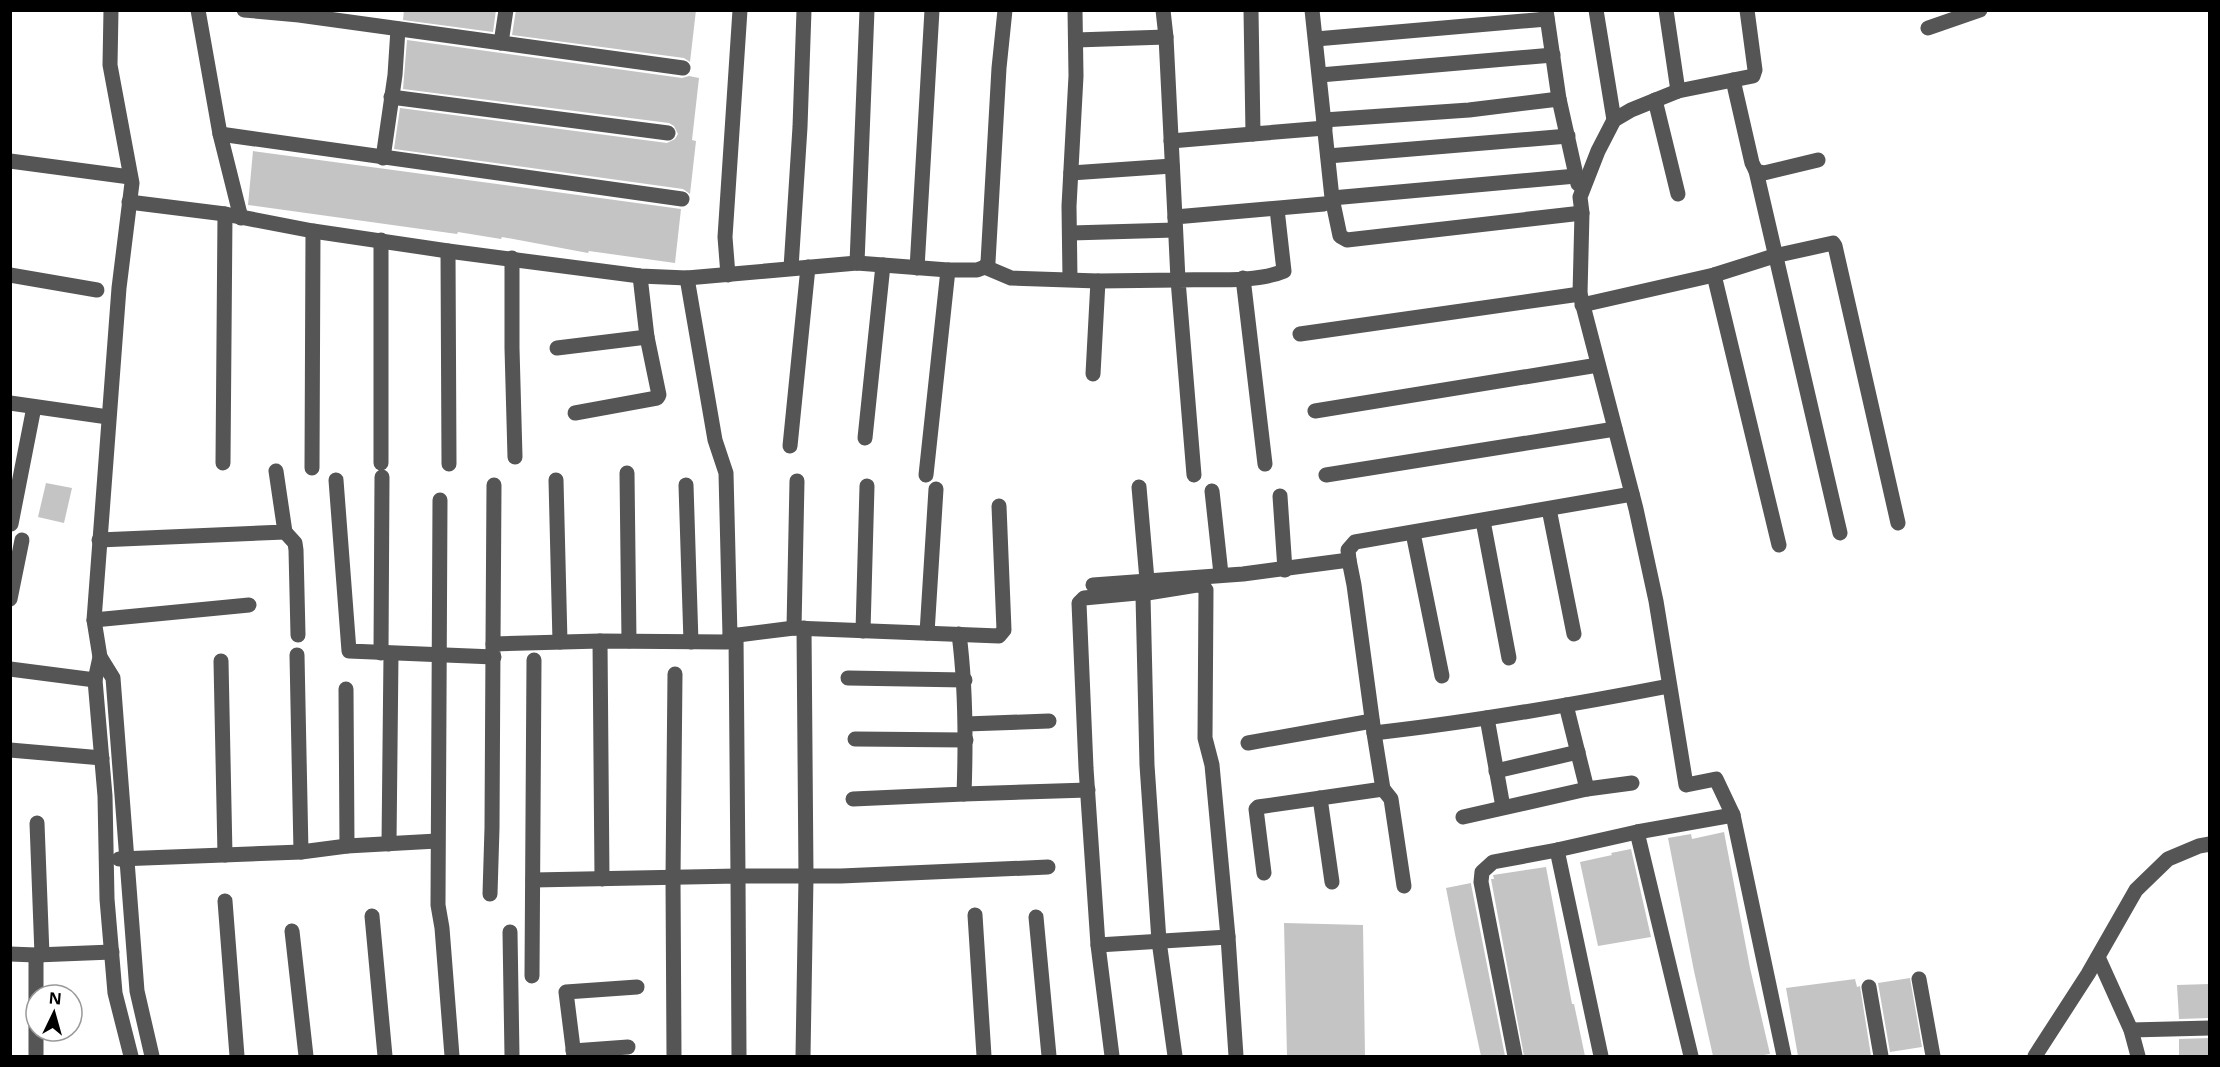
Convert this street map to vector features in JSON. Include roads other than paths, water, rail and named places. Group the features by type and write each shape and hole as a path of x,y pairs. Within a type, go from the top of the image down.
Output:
{"street":[{"path":"111,10 110,66 130,177 99,540 94,620 100,657 95,680 105,796 115,993 130,1056"},
{"path":"198,10 220,134 241,218"},
{"path":"244,10 299,15 683,68"},
{"path":"501,43 506,10"},
{"path":"728,275 725,237 740,10"},
{"path":"791,268 800,127 804,10"},
{"path":"857,263 867,10"},
{"path":"917,268 932,10"},
{"path":"129,202 225,214 313,231 448,251 640,276 687,278 857,263 977,270 985,267 988,262 999,68 1005,10"},
{"path":"1070,279 1071,173 1076,76 1075,10"},
{"path":"1162,10 1166,37 1175,224 1194,475"},
{"path":"1251,10 1253,134"},
{"path":"1312,10 1328,156 1328,201 1340,236 1347,240 1581,205"},
{"path":"1581,205 1598,151 1614,120 1596,10"},
{"path":"1666,10 1678,91"},
{"path":"1614,120 1678,91 1753,76 1755,73 1747,10"},
{"path":"1928,28 1980,10"},
{"path":"1316,39 1547,15 1558,99 1568,136 1581,205 1581,300 1632,494 1656,602 1686,785 1716,779 1733,815 1784,1056"},
{"path":"383,158 398,29"},
{"path":"1076,40 1166,37"},
{"path":"1320,75 1552,55"},
{"path":"1733,80 1840,533"},
{"path":"391,97 668,134"},
{"path":"1171,141 1253,134 1558,99"},
{"path":"1655,100 1678,194"},
{"path":"220,134 682,199"},
{"path":"1328,156 1568,136"},
{"path":"1756,171 1764,173 1818,160"},
{"path":"10,161 130,177"},
{"path":"1071,173 1172,166"},
{"path":"1071,233 1175,224 1328,201 1576,176"},
{"path":"985,267 1011,278 1098,281 1243,278 1276,274 1284,270 1277,209"},
{"path":"223,463 225,214"},
{"path":"312,468 313,231"},
{"path":"381,240 382,470 389,844"},
{"path":"1300,334 1581,300 1714,274 1774,256 1829,242 1833,243 1898,523"},
{"path":"448,251 449,464"},
{"path":"512,258 515,458"},
{"path":"865,438 883,265"},
{"path":"790,446 808,267"},
{"path":"926,475 948,270"},
{"path":"1714,274 1779,545"},
{"path":"10,275 97,290"},
{"path":"575,413 657,398 659,395 647,337 640,276"},
{"path":"687,278 715,440 726,473 733,635 739,1056"},
{"path":"1243,278 1265,464"},
{"path":"1093,374 1098,281"},
{"path":"557,348 647,337"},
{"path":"1315,411 1598,365"},
{"path":"10,403 108,417"},
{"path":"11,524 34,406"},
{"path":"1326,475 1615,429"},
{"path":"276,471 285,532 295,543 296,550 298,635"},
{"path":"627,472 629,641"},
{"path":"336,480 350,651 386,653 441,655 560,642 727,642 733,635 799,628 999,636 1003,634 999,506"},
{"path":"556,480 560,642"},
{"path":"797,481 806,877 803,1056"},
{"path":"490,894 494,485"},
{"path":"686,485 691,642"},
{"path":"863,631 867,486"},
{"path":"1140,487 1147,765 1159,941 1175,1056"},
{"path":"927,633 936,489"},
{"path":"1212,491 1221,574"},
{"path":"1404,885 1391,799 1383,789 1347,550 1355,542 1632,494"},
{"path":"1280,496 1285,570"},
{"path":"440,500 438,905 442,928 452,1056"},
{"path":"1549,509 1574,634"},
{"path":"1483,521 1509,658"},
{"path":"99,540 285,532"},
{"path":"1413,533 1442,676"},
{"path":"10,599 22,540"},
{"path":"1112,1056 1098,945 1079,603 1084,598 1221,574 1285,570 1349,560"},
{"path":"1093,585 1144,587 1197,585 1203,586 1206,590 1205,738 1212,765 1228,937 1236,1056"},
{"path":"94,620 249,605"},
{"path":"959,634 965,680 964,794"},
{"path":"600,641 602,879"},
{"path":"297,655 301,852"},
{"path":"100,657 113,678 137,991 153,1056"},
{"path":"532,976 534,660"},
{"path":"221,661 225,855"},
{"path":"10,669 95,680"},
{"path":"674,1056 675,674"},
{"path":"848,678 965,680"},
{"path":"1248,743 1373,727 1486,718 1669,686"},
{"path":"346,689 347,846"},
{"path":"1566,705 1587,789"},
{"path":"1486,718 1503,807"},
{"path":"855,739 966,732 1049,721"},
{"path":"10,750 102,758"},
{"path":"1496,771 1578,752"},
{"path":"1463,817 1587,789 1632,783"},
{"path":"1264,873 1256,809 1258,807 1383,789"},
{"path":"853,799 1088,790"},
{"path":"1320,798 1332,882"},
{"path":"1515,1056 1481,882 1482,872 1493,862 1733,815"},
{"path":"36,1056 39,955 37,823"},
{"path":"1637,832 1691,1056"},
{"path":"107,860 301,852 347,846 437,841"},
{"path":"2035,1056 2098,957 2136,890 2168,859 2199,846 2210,844"},
{"path":"1557,850 1601,1056"},
{"path":"533,880 806,877 1048,867"},
{"path":"225,901 237,1056"},
{"path":"975,915 984,1056"},
{"path":"372,916 385,1056"},
{"path":"1036,917 1049,1056"},
{"path":"292,931 306,1056"},
{"path":"510,932 512,1056"},
{"path":"1098,945 1228,937"},
{"path":"10,954 112,952"},
{"path":"2098,957 2131,1030 2138,1056"},
{"path":"1919,979 1933,1056"},
{"path":"628,1047 573,1054 566,992 637,987"},
{"path":"1869,987 1881,1056"},
{"path":"2131,1030 2210,1028"}]}
